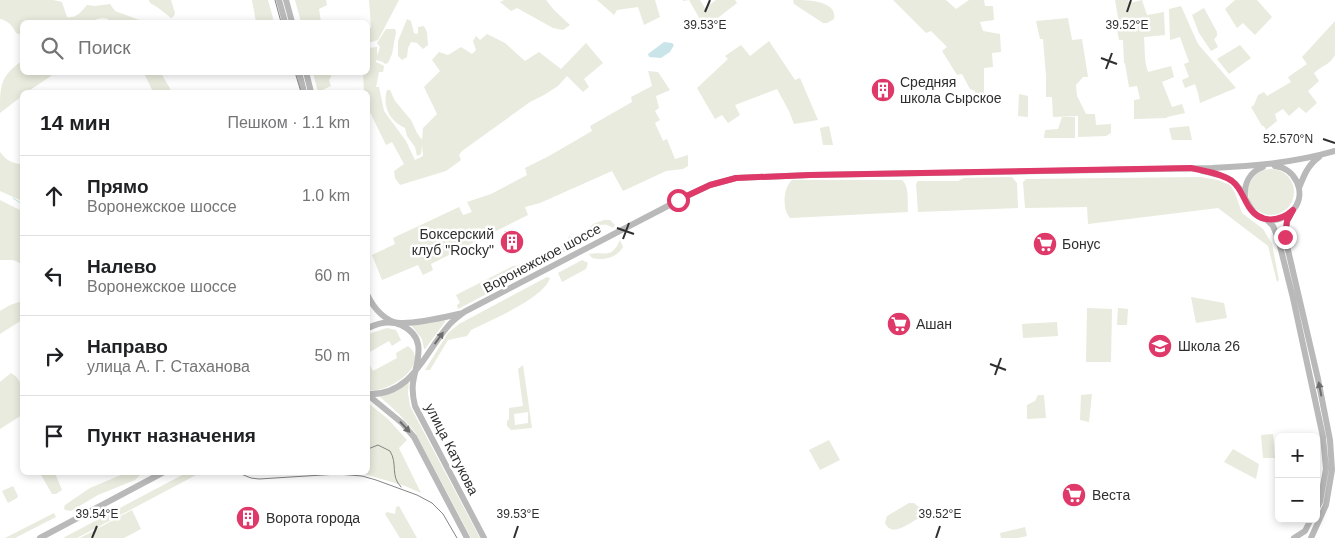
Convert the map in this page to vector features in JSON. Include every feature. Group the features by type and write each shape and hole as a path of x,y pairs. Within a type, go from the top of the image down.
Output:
{"main road":[{"path":"279,0 284,20"},
{"path":"286,0 291,20"},
{"path":"300,75 304,90"},
{"path":"307,75 310,90"},
{"name":"Воронежское шоссе","path":"1245,198 1244,191 1248,178 1259,168 1328,153"},
{"name":"Воронежское шоссе","path":"1311,538 1326,505 1332,470 1330,440 1285,237 1287,221 1297,204 1299,188 1305,172 1312,162 1328,153"},
{"name":"Воронежское шоссе","path":"464,312 687,196 710,185 736,178 1267,165 1280,166 1287,169 1293,174 1299,188"},
{"name":"Воронежское шоссе","path":"1191,168 1231,180 1239,188 1252,212 1266,219 1273,226 1278,238 1323,437 1326,469 1320,502"},
{"path":"1266,219 1281,219 1293,210"},
{"name":"улица Катукова","path":"370,299 379,312 388,319 410,330 417,340 419,352 412,391 415,406 484,538"},
{"path":"370,327 382,323 398,324 428,320 464,312"},
{"path":"370,395 382,394 397,388 409,378 450,324 464,312"},
{"name":"улица Катукова","path":"370,397 402,422 414,437 467,538"},
{"path":"40,538 158,475"},
{"path":"1294,538 1305,531 1309,523"}],"shaded area":[{"path":"0,0 53,0 62,2 67,17 73,17 78,14 87,5 110,4 115,11 140,20 108,20 104,18 95,20 20,20 20,34 16,33 10,24 0,19"},
{"path":"149,0 171,0 175,13 174,16 171,18 150,3"},
{"path":"252,0 268,0 273,20 256,20"},
{"path":"295,0 326,0 327,5 319,9 321,20 300,20"},
{"path":"369,0 399,0 378,40 370,42"},
{"path":"504,0 546,0 570,25 563,30 553,28 517,8 511,11 500,2"},
{"path":"597,0 655,0 660,17 644,25 638,7 617,10 614,15"},
{"path":"689,0 700,0 705,8 716,0 735,0 737,3 705,28"},
{"path":"793,0 820,2 831,8 834,13 834,19 823,23 794,4"},
{"path":"893,0 946,0 956,9 969,0 984,0 985,6 993,6 994,20 980,22 983,31 1000,34 1001,52 992,53 993,67 984,68 984,104 973,105 976,98 975,91 970,89 962,74 957,75 942,51 947,47 931,31 926,33"},
{"path":"1115,0 1128,0 1130,3 1142,0 1147,15 1164,12 1165,35 1144,37 1146,64 1148,72 1171,66 1174,77 1162,82 1172,107 1182,104 1185,113 1167,118 1134,119 1134,100 1140,99 1137,86 1129,87 1124,63 1123,40 1119,40 1117,30 1120,29"},
{"path":"1235,0 1257,0 1272,17 1255,35 1243,23 1237,28 1225,9"},
{"path":"1181,6 1198,44 1236,88 1200,103 1195,84 1185,88 1182,80 1189,77 1184,64 1189,62 1180,37 1170,40 1169,9"},
{"path":"1204,8 1217,32 1217,36 1214,39 1218,47 1211,51 1199,33 1192,15"},
{"path":"1068,18 1072,40 1082,39 1088,77 1083,77 1076,85 1077,96 1086,114 1095,114 1096,125 1111,124 1111,133 1106,136 1078,137 1078,116 1053,117 1052,97 1046,97 1043,39 1040,39 1036,21"},
{"path":"407,19 411,21 414,33 416,34 418,33 418,27 424,26 427,32 428,45 423,49 417,43 411,42 407,57 402,60 398,56 398,41"},
{"path":"1335,21 1335,55 1331,61 1314,73 1319,81 1308,91 1317,103 1306,113 1299,107 1289,116 1283,109 1275,114 1277,121 1266,130 1251,107 1254,105 1258,95 1264,92 1267,96 1291,82 1288,77 1307,64 1302,57"},
{"path":"386,29 395,29 392,54 388,63 385,64 376,60 376,62 384,66 383,72 379,72 376,87 379,87 384,111 406,141 415,160 423,156 422,145 421,154 417,156 415,147 407,136 405,128 388,113 386,102 387,90 390,90 395,101 411,120 422,140 423,128 437,114 424,87 440,71 432,60 439,52 448,55 461,47 472,54 476,50 473,41 476,36 480,40 487,34 505,43 525,61 539,52 561,69 586,43 603,63 584,79 589,87 583,92 567,76 558,86 530,102 462,151 459,155 461,160 446,171 400,185 395,178 394,171 404,164 392,142 386,145 370,112 370,90 364,90 363,75 370,75 370,48 377,47 377,56 380,47 377,43"},
{"path":"769,41 795,80 800,78 818,120 794,124 777,89 735,105 740,115 728,123 722,115 715,119 697,88 728,59 725,56 741,45 750,56"},
{"path":"1240,45 1251,58 1229,74 1217,59"},
{"path":"20,62 20,75 51,75 30,90 20,90 20,98 0,113 0,96 3,82"},
{"path":"648,71 658,72 670,90 656,96 659,108 655,111 660,120 655,123 663,141 667,139 675,159 688,155 688,166 683,169 666,171 623,191 612,171 540,203 525,207 528,215 431,264 433,270 423,275 418,265 382,280 372,255 395,244 393,238 459,207 463,215 472,212 467,202 491,194 527,175 525,168 592,131 590,126 632,102 631,97 652,86"},
{"path":"145,75 162,75 171,90 152,90"},
{"path":"314,75 331,75 329,80 331,86 317,90"},
{"path":"1019,94 1028,96 1028,117 1018,116"},
{"path":"1062,117 1075,117 1075,138 1044,138 1045,130 1058,129"},
{"path":"829,126 833,145 823,145 820,128"},
{"path":"1189,126 1192,140 1172,140 1169,128"},
{"path":"0,152 10,161 20,164 20,200 0,191"},
{"path":"1271,169 1284,173 1290,179 1294,192 1290,205 1284,211 1271,215 1258,211 1252,205 1248,192 1252,179 1258,173"},
{"path":"1012,177 1017,183 1018,208 918,212 916,184 918,181 958,181 964,178"},
{"path":"1201,177 1218,180 1230,185 1242,213 1263,229 1272,244 1279,280 1277,282 1268,246 1218,208 1088,224 1087,207 1025,208 1023,182 1026,179"},
{"path":"792,180 902,180 907,191 908,212 790,218 785,204 785,193"},
{"path":"0,200 20,210 20,263 13,260 0,260"},
{"path":"610,220 615,225 613,228 608,225 597,226 592,231 595,235 592,239 584,241 584,233 593,224"},
{"path":"570,236 576,243 570,249 558,254 554,252 553,247 561,246"},
{"path":"620,240 623,247 613,256 605,259 596,259 592,258 589,254 610,252 614,250"},
{"path":"527,260 530,263 530,267 524,270 522,275 458,309 457,305 460,303 456,295 513,266 523,265"},
{"path":"582,260 588,263 586,269 562,282 558,273"},
{"path":"547,277 550,278 546,286 528,301 471,330 467,336 448,340 430,370 425,370 448,333 459,324"},
{"path":"1191,297 1224,303 1227,318 1196,323"},
{"path":"20,302 20,321 0,334 0,311"},
{"path":"1087,308 1112,309 1111,362 1086,362"},
{"path":"1118,308 1128,309 1127,325 1117,325"},
{"path":"445,320 424,349 422,339 411,325"},
{"path":"1057,322 1058,336 1023,338 1022,324"},
{"path":"387,328 396,330 401,340 392,346 389,341 370,352 370,333"},
{"path":"408,346 414,353 415,361 411,369 396,383 376,390 370,390 370,365 373,371 397,358 396,353"},
{"path":"523,365 532,428 511,430 507,426 509,408 523,406 518,369","holes":["528,412 528,423 515,425 514,414"]},
{"path":"11,373 19,381 20,416 0,429 0,382"},
{"path":"409,380 410,406 480,538 471,538 415,432 378,395"},
{"path":"1092,394 1089,422 1080,420 1081,395"},
{"path":"1038,395 1044,395 1046,418 1027,419 1027,405 1035,401"},
{"path":"370,405 388,419 407,440 399,448 421,493 405,486 368,475 370,475"},
{"path":"1273,434 1275,458 1263,458 1261,435"},
{"path":"829,440 840,460 820,470 809,450"},
{"path":"1233,449 1259,464 1256,479 1224,462"},
{"path":"41,475 56,475 62,490 52,494"},
{"path":"121,475 140,475 135,480 98,495 71,511 65,510 65,505 90,488"},
{"path":"182,475 196,475 77,538 63,538"},
{"path":"13,486 18,496 8,503 2,491"},
{"path":"909,503 914,503 921,509 919,518 901,528 892,529 888,527 885,523 887,516"},
{"path":"399,506 417,538 400,538 385,514 387,512 395,514 396,507"},
{"path":"132,510 141,529 124,538 80,538"},
{"path":"54,513 56,517 15,538 5,538"},
{"path":"1025,527 1027,536 1001,538 1000,533"}],"water":[{"path":"664,42 674,45 670,52 661,58 649,57 648,54"}],"waterway":[{"path":"13,198 20,203"}],"tram line":[{"path":"275,0 280,20"},
{"path":"296,75 300,90"},
{"path":"370,448 378,445 390,451 394,461 396,479 401,487"},
{"path":"244,475 259,479 322,475"},
{"path":"350,475 376,480 417,495 432,503 443,514 457,538"}],"place":[{"name":"Средняя школа Сырское","path":"883,90"},
{"name":"Боксерский клуб \"Rocky\"","path":"512,242"},
{"name":"Бонус","path":"1045,244"},
{"name":"Ашан","path":"899,324"},
{"name":"Школа 26","path":"1160,346"},
{"name":"Веста","path":"1074,495"},
{"name":"Ворота города","path":"248,518"}],"route":[{"path":"678,200 710,185 736,178 1191,168 1231,180 1239,188 1252,212 1261,218 1281,219 1293,210 1287,221 1285,237"}]}
